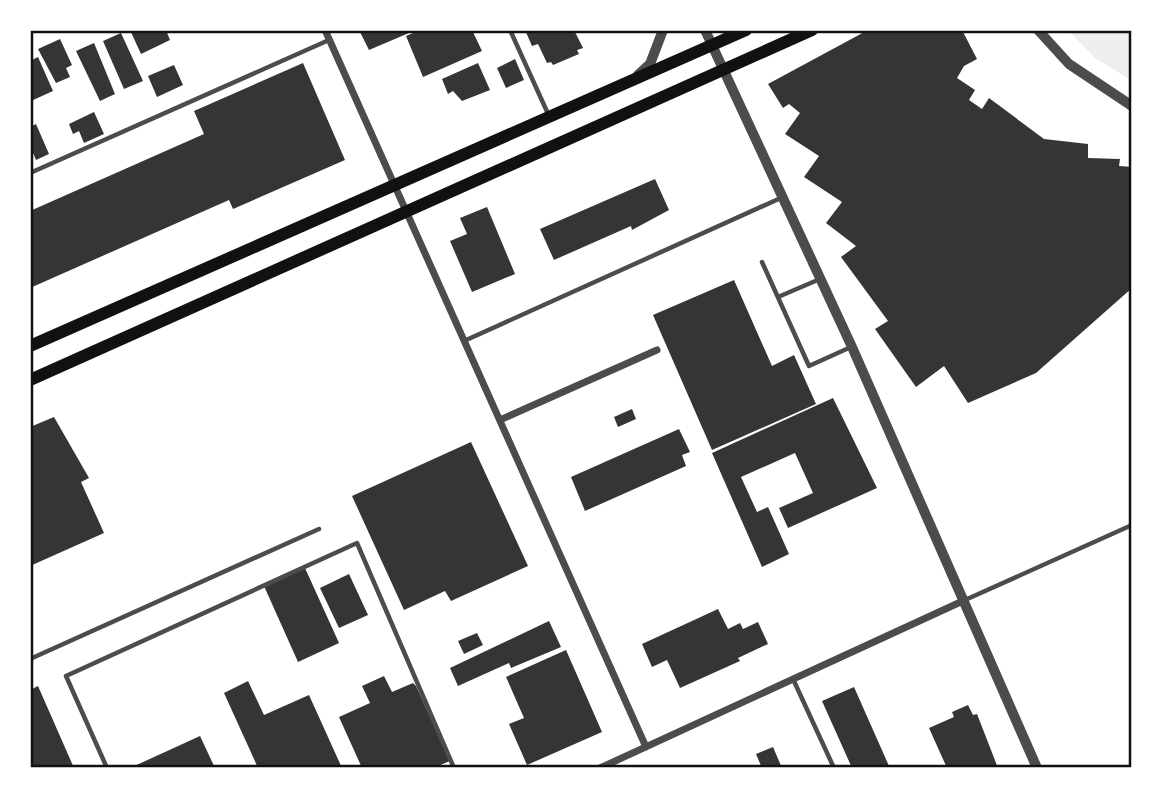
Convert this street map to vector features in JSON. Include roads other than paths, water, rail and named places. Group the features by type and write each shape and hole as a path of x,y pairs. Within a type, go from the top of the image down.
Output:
{"main road":[{"path":"30,346 746,30"},
{"path":"30,380 812,30"}],"street":[{"path":"325,30 646,747"},
{"path":"633,79 650,64 663,30"},
{"path":"705,30 852,346 1037,768"},
{"path":"1038,30 1069,64 1132,106"},
{"path":"500,420 657,350"},
{"path":"600,768 965,600"}],"lane":[{"path":"510,30 549,117"},
{"path":"30,173 329,40"},
{"path":"464,341 783,197"},
{"path":"762,262 809,366 852,346"},
{"path":"778,297 821,278"},
{"path":"965,600 1132,525"},
{"path":"30,659 319,529"},
{"path":"107,768 66,676 357,543 454,768"},
{"path":"793,679 834,768"}]}
